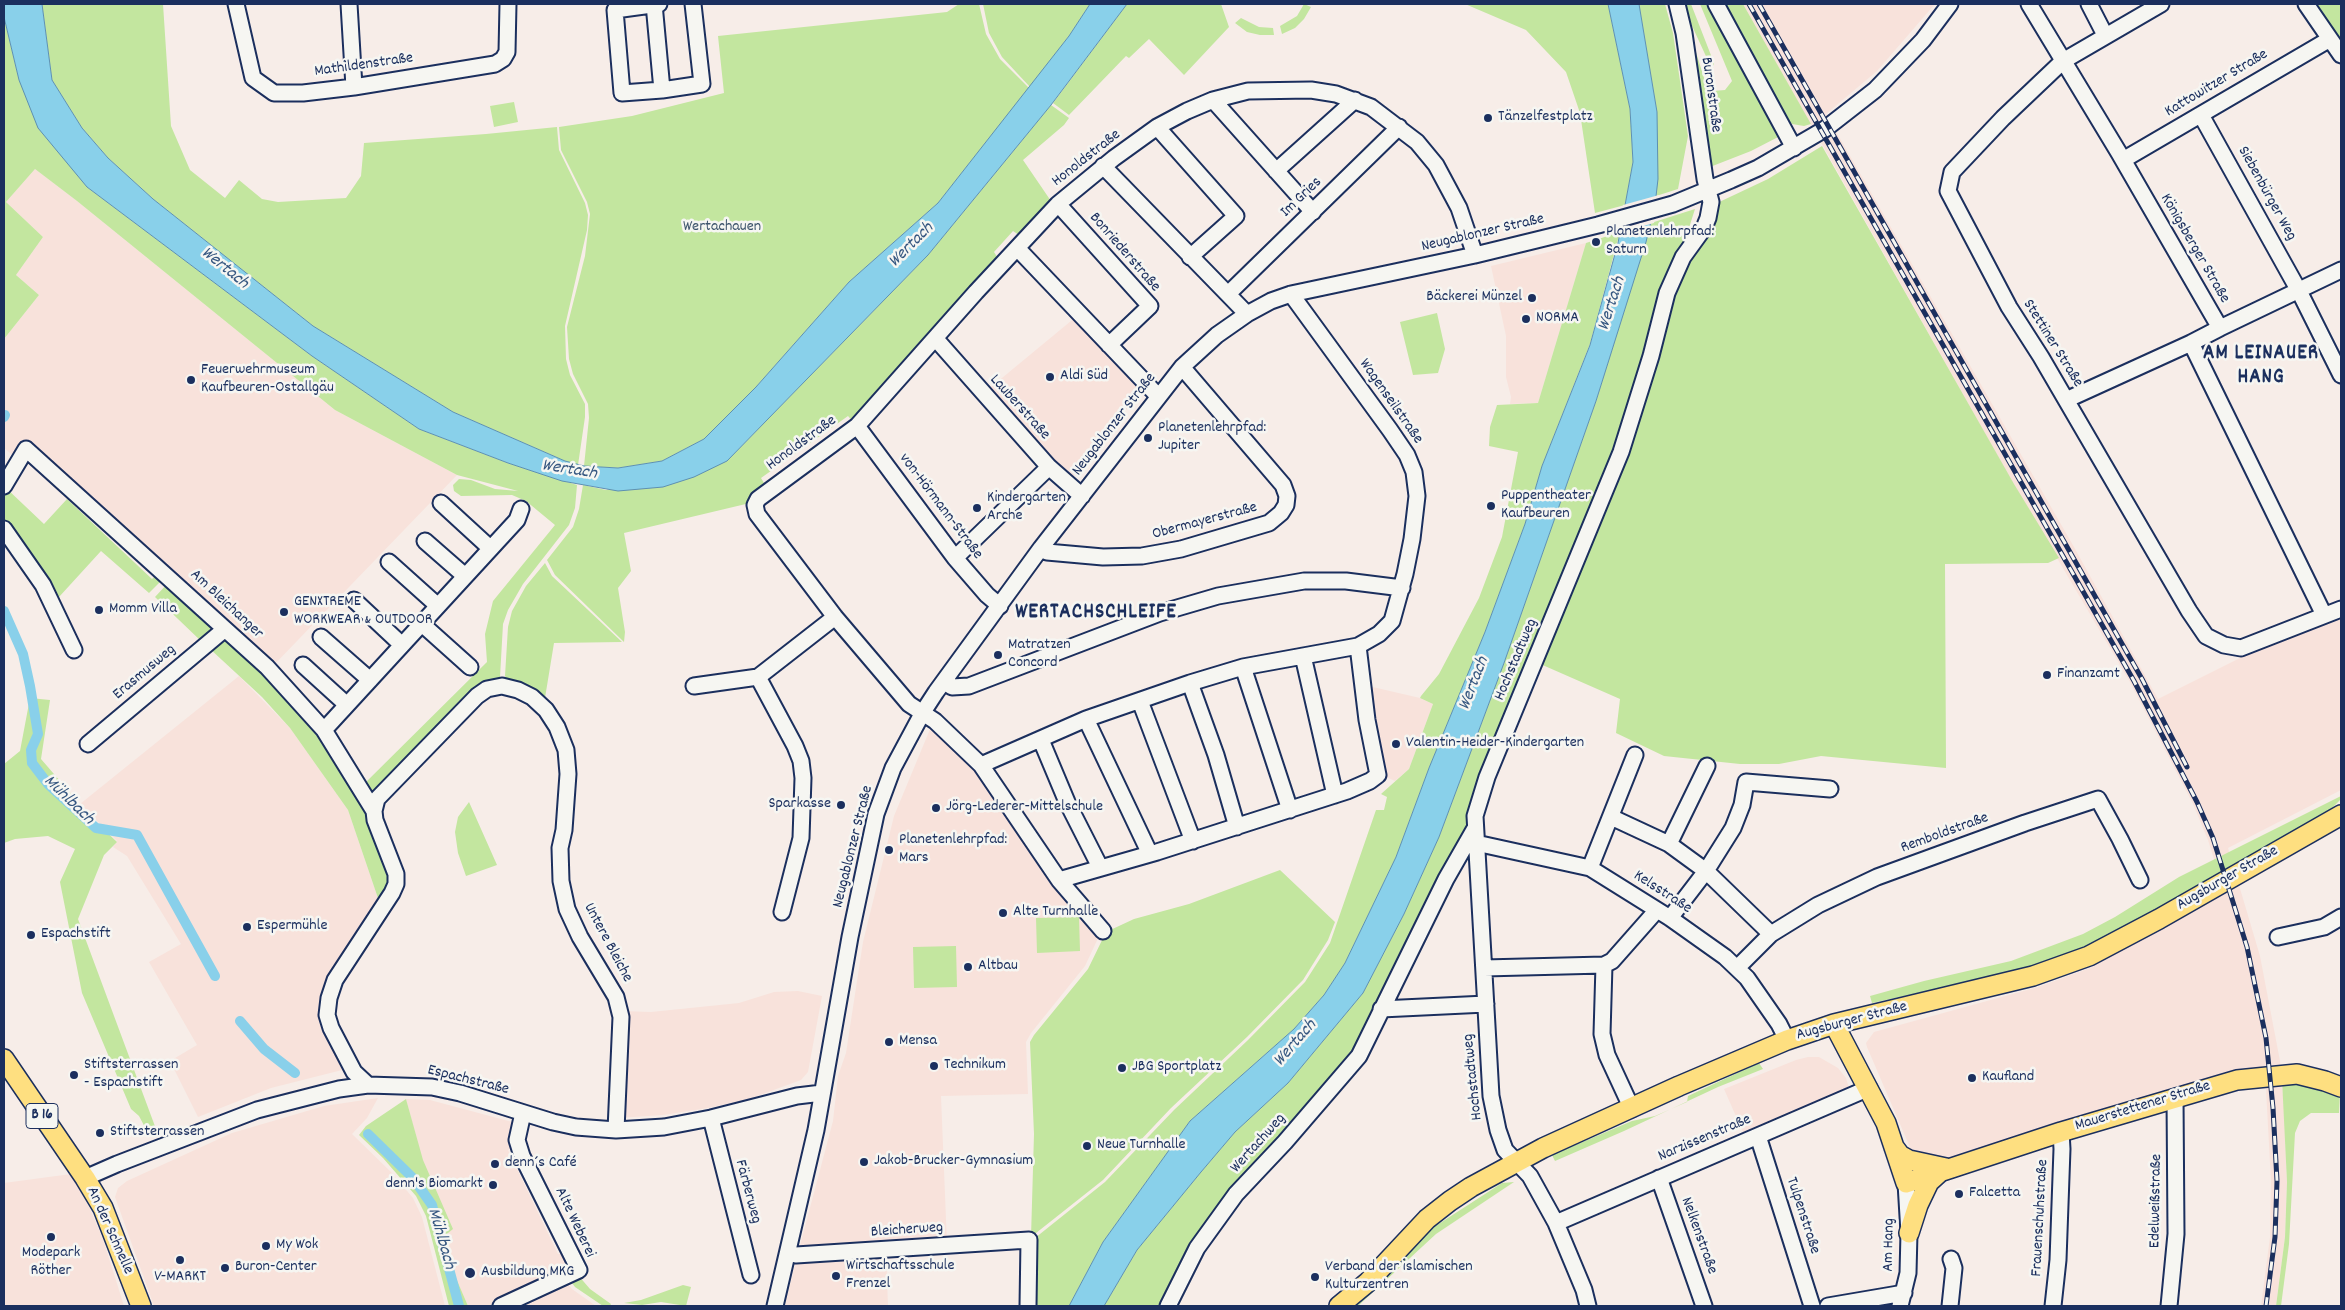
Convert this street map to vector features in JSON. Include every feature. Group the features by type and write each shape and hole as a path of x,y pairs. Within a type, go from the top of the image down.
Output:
{"main road":[{"name":"Augsburger Straße","path":"1339,1306 1368,1282 1428,1219 1471,1187 1516,1162 1679,1086 1787,1040 1834,1024 2033,976 2076,961 2159,919 2341,815"},
{"path":"1834,1024 1886,1123 1906,1183"},
{"name":"An der Schnelle","path":"4,1059 85,1178 103,1208 141,1306"},
{"name":"Mauerstettener Straße","path":"1906,1183 2061,1132 2237,1080 2286,1074 2311,1076 2341,1087"},
{"name":"Mauerstettener Straße","path":"1894,1147 1900,1155 1909,1160 1944,1170"},
{"path":"1909,1233 1918,1205 1929,1182 1944,1170"}],"street":[{"name":"Mathildenstraße","path":"236,4 253,78 274,93 303,93 495,64 503,59 507,52 508,4"},
{"path":"349,4 354,86"},
{"path":"662,90 656,4 615,10 622,93 662,90 702,84 693,4"},
{"name":"Buronstraße","path":"1677,4 1684,33 1708,191"},
{"path":"1716,4 1794,148"},
{"name":"Neugablonzer Straße","path":"775,1306 814,1140 850,937 876,814 893,768 922,712 1041,548 1182,367 1217,335 1247,314 1271,301 1291,294 1474,255 1598,225 1673,204 1708,191 1794,148 1833,123 1875,90 1923,40 1950,4"},
{"name":"Königsberger Straße","path":"2029,4 2123,160 2220,328 2066,400"},
{"path":"2089,4 2105,35"},
{"name":"Stettiner Straße","path":"2161,4 2063,61 2003,118 1952,172 1948,191 2009,307 2066,400 2189,611 2206,636 2224,645 2241,648 2341,609"},
{"path":"2306,4 2341,55"},
{"name":"Kattowitzer Straße","path":"2123,160 2330,39"},
{"name":"Honoldstraße","path":"835,617 755,510 758,499 857,426 1058,204 1103,166 1157,127 1213,100 1248,91 1270,89 1311,90 1355,100 1383,114 1417,142 1443,178 1459,208 1474,255"},
{"path":"1213,100 1313,212"},
{"path":"1276,171 1355,100"},
{"name":"Siebenbürger Weg","path":"2201,114 2299,291 2341,375"},
{"path":"1157,127 1236,216 1190,257"},
{"name":"Im Gries","path":"1228,294 1399,127"},
{"path":"1103,166 1247,314"},
{"name":"Hochstadtweg","path":"1588,1306 1584,1290 1556,1223 1530,1176 1505,1150 1490,1096 1475,816 1487,778 1621,452 1651,356 1667,293 1683,257 1704,228 1708,218 1711,206 1708,191"},
{"name":"Bonriederstraße","path":"1058,204 1150,306 1109,345"},
{"path":"1018,249 1158,396"},
{"path":"2220,328 2341,270"},
{"name":"Wagenseilstraße","path":"981,765 1086,719 1190,683 1243,667 1358,646 1379,634 1392,621 1402,588 1412,539 1417,496 1414,472 1407,455 1291,294"},
{"name":"Lauberstraße","path":"935,338 1049,467 1082,496"},
{"path":"2191,343 2324,615"},
{"name":"Obermayerstraße","path":"1041,548 1047,552 1103,557 1142,556 1182,549 1269,523 1281,513 1286,505 1287,496 1283,485 1182,367"},
{"name":"von-Hörmann-Straße","path":"857,426 955,558 987,595 1000,606"},
{"name":"Am Bleichanger","path":"4,486 26,450 170,577 266,666 324,730 374,811 377,828 396,874 396,884 382,911 335,980 329,998 327,1015 331,1028 354,1072 368,1085"},
{"path":"955,558 1049,467"},
{"path":"441,503 490,548"},
{"path":"324,730 517,520 521,509"},
{"path":"4,529 43,585 74,650"},
{"path":"426,541 465,576"},
{"path":"388,562 438,606"},
{"path":"944,682 952,687 969,686 1160,614 1218,596 1304,581 1346,581 1402,588"},
{"path":"354,600 402,645"},
{"path":"694,686 758,677 835,617 909,704 922,712 981,765 1059,880 1103,931"},
{"path":"422,624 470,667"},
{"name":"Erasmusweg","path":"88,744 225,630"},
{"path":"321,637 370,680"},
{"path":"1059,880 1193,841 1370,782 1378,775 1362,683 1358,646"},
{"path":"1303,656 1335,795"},
{"path":"303,665 347,705"},
{"path":"1243,667 1290,810"},
{"path":"758,677 795,746 801,761 804,778 801,838 782,912"},
{"path":"1190,683 1216,755 1237,827"},
{"name":"Untere Bleiche","path":"374,811 377,798 477,696 487,689 502,686 518,690 532,697 546,710 557,727 566,750 568,774 564,830 559,856 561,881 567,909 580,937 616,997 621,1017 616,1130"},
{"path":"1140,701 1193,841"},
{"path":"1086,719 1150,854"},
{"path":"1041,740 1067,802 1100,867"},
{"path":"1590,868 1635,755"},
{"path":"1669,844 1707,766"},
{"path":"1484,968 1604,965 1663,914 1706,871 1733,828 1742,805 1746,782 1830,789"},
{"name":"Remboldstraße","path":"1737,968 1771,934 1818,905 1877,877 2025,823 2098,799 2140,880"},
{"path":"1611,816 1669,844 1706,871 1771,934"},
{"name":"Kelsstraße","path":"1475,836 1590,868 1663,914 1725,957 1747,978 1770,1010 1787,1040"},
{"name":"Wertachweg","path":"1168,1306 1188,1264 1207,1233 1236,1194 1285,1142 1359,1056 1381,1008 1475,836"},
{"path":"2278,937 2324,927 2341,917"},
{"path":"1604,965 1602,1034 1606,1055 1632,1109"},
{"path":"1381,1008 1486,1004"},
{"name":"Espachstraße","path":"85,1178 257,1110 306,1096 368,1085 432,1087 576,1127 616,1130 664,1127 710,1118 797,1096 822,1094"},
{"name":"Narzissenstraße","path":"1556,1223 1868,1088"},
{"name":"Edelweißstraße","path":"2169,1306 2176,1234 2175,1097"},
{"name":"Alte Weberei","path":"501,1306 578,1270 522,1156 517,1140 524,1113"},
{"name":"Färberweg","path":"710,1118 750,1275"},
{"name":"Frauenschuhstraße","path":"2053,1306 2058,1260 2061,1132"},
{"name":"Tulpenstraße","path":"1758,1136 1812,1306"},
{"name":"Nelkenstraße","path":"1659,1178 1704,1306"},
{"name":"Am Hang","path":"1902,1300 1908,1273 1909,1233 1906,1183"},
{"name":"Bleicherweg","path":"788,1253 806,1254 1029,1240 1028,1306"},
{"path":"1950,1306 1954,1268 1951,1259"},
{"path":"1828,1306 1902,1300"}],"shaded area":[{"path":"1743,4 1935,4 1877,71 1826,114 2074,547 2158,699 2244,656 2243,652 2341,612 2341,790 2228,848 2260,956 2280,1061 2287,1182 2285,1237 2276,1306 2261,1306 2270,1237 2271,1182 2265,1070 1947,1161 1912,1152 1867,1047 1866,1043 1874,1032 2038,987 2090,968 2172,922 2223,889 2208,840 2193,804 2130,682 2014,485"},
{"path":"35,169 335,410 457,475 271,668 25,444 16,458 4,448 4,339 39,295 16,275 43,237 6,202"},
{"path":"1586,243 1538,403 1510,404 1511,397 1506,377 1506,336 1491,266"},
{"path":"1077,316 1145,386 1069,482 985,392"},
{"path":"239,676 290,728 348,810 381,907 326,998 346,1069 271,1088 198,1117 170,1061 197,1045 149,962 181,944 127,856 113,847 117,841 80,804"},
{"name":"Valentin-Heider-Kindergarten","path":"1364,685 1420,698 1433,704 1409,769 1395,781 1380,774"},
{"path":"933,722 980,766 1101,932 1085,966 1031,1033 1026,1042 1028,1094 941,1096 947,1244 798,1253 833,1121 838,1076 846,1053 863,942 894,816"},
{"path":"798,991 822,996 808,1072 801,1080 749,1099 708,1108 663,1115 619,1118 622,1011 651,1012 739,1003 774,992"},
{"path":"1808,1057 1819,1057 1838,1068 1846,1078 1849,1088 1746,1139 1724,1089"},
{"path":"378,1098 367,1118 352,1134 392,1173 413,1198 422,1217 445,1306 154,1306 115,1197 118,1188 127,1181 232,1133 324,1106"},
{"path":"406,1099 430,1100 516,1123 515,1146 508,1150 558,1254 566,1251 575,1268 504,1299 494,1306 468,1306 450,1264"},
{"path":"71,1174 90,1209 103,1239 124,1306 4,1306 4,1183"},
{"path":"886,1251 888,1306 785,1306 797,1256"},
{"path":"564,1279 572,1289 596,1306 508,1306"}],"green space":[{"path":"42,4 163,4 171,126 190,170 225,198 239,180 262,199 278,202 346,198 361,176 364,143 557,127 559,150 585,203 588,215 587,230 565,326 566,359 570,375 585,404 578,465 453,412 313,326 153,199 108,158 82,128 52,80"},
{"name":"Wertachauen","path":"959,4 979,4 986,34 1000,59 1029,88 938,203 849,282 756,387 704,439 662,461 618,468 584,466 589,418 588,404 573,374 569,359 567,327 585,256 590,214 587,202 561,150 559,127 632,116 724,93 718,36 947,12"},
{"path":"983,4 1090,4 1069,36 1030,87 1002,57 989,33"},
{"path":"1127,4 1221,4 1229,27 1184,75 1149,39 1129,58 1126,56 1069,115 1053,103"},
{"path":"1304,4 1311,7 1304,19 1295,28 1282,34 1280,26 1297,16"},
{"path":"1465,4 1608,4 1630,109 1633,162 1625,205 1595,213 1580,113 1566,72 1526,30"},
{"path":"1639,4 1665,4 1673,33 1688,136 1678,189 1656,196 1657,112"},
{"path":"1682,4 1691,4 1714,63 1713,66 1710,65"},
{"path":"1700,4 1711,4 1782,135 1751,151 1710,167 1688,33 1706,84 1713,91 1725,90 1732,81"},
{"path":"1724,4 1743,4 1811,124 1804,126 1792,124 1784,115"},
{"path":"2311,4 2341,4 2341,47"},
{"path":"4,17 19,80 87,187 312,356 419,429 508,463 577,485 575,508 569,525 523,584 508,610 503,624 500,677 495,679 494,683 374,796 362,786 487,662 485,634 493,601 555,525 526,501 512,495 461,496 454,491 453,485 459,479 471,480 495,489 518,491 457,475 335,410 35,169 6,202 43,237 16,275 39,295 4,339"},
{"path":"1241,18 1259,27 1273,28 1274,35 1260,35 1247,32 1235,23"},
{"path":"514,102 518,122 494,127 490,106"},
{"path":"1051,105 1069,118 1064,125 1023,160 1053,204 1022,237 1013,231 994,252 999,260 854,423 848,416 761,478 767,488 750,503 624,533 631,571 618,588 625,632 624,642 555,575 547,560 573,527 579,509 583,485 606,490 727,461 928,255"},
{"path":"1822,146 2014,484 2059,558 2048,563 1945,564 1946,768 1821,756 1779,764 1740,764 1664,756 1616,733 1620,699 1538,663 1669,293 1715,204 1768,179"},
{"path":"1695,209 1618,451 1472,830 1357,1055 1283,1140 1164,1306 1104,1306 1137,1250 1201,1172 1235,1132 1288,1083 1363,993 1404,914 1439,837 1504,663 1596,401 1651,223"},
{"path":"1620,232 1590,344 1542,466 1525,524 1485,632 1429,768 1396,857 1345,963 1324,995 1294,1029 1190,1121 1103,1242 1069,1306 1029,1306 1030,1242 1105,1182 1174,1110 1248,1040 1305,982 1330,943 1376,810 1384,810 1387,797 1381,794 1409,769 1433,704 1420,698 1439,674 1479,598 1502,537 1518,452 1489,446 1490,427 1497,405 1538,403 1586,243"},
{"path":"1437,313 1445,349 1438,373 1413,375 1400,322"},
{"path":"5,487 44,524 67,499 152,579 159,572 165,577 149,593 101,551 59,597 4,524"},
{"path":"545,563 552,576 622,642 554,643 544,704 510,684 505,676 508,627 512,611 526,586"},
{"path":"168,583 218,628 202,642 155,597"},
{"path":"226,634 322,731 358,790 393,875 381,907 348,810 290,728 262,697 209,648"},
{"path":"30,698 50,700 41,759 92,818 117,842 104,855 78,919 156,1129 148,1133 139,1116 131,1109 82,993 60,882 75,849 48,836 15,839 4,843 4,764 20,751"},
{"path":"2341,796 2341,799 2328,812 2143,919 2086,949 2032,968 1872,1003 1870,996 1924,981 2011,961 2083,934 2115,917 2179,877"},
{"path":"469,802 497,865 466,876 458,853 455,832 458,817"},
{"name":"JBG Sportplatz","path":"1280,870 1335,922 1328,940 1303,980 1247,1037 1171,1108 1103,1180 1031,1237 1034,1134 1030,1042 1034,1035 1088,969 1106,932 1134,919 1189,904"},
{"path":"1079,917 1080,951 1037,953 1036,918"},
{"path":"956,946 957,987 914,988 913,947"},
{"path":"1759,1063 1763,1069 1718,1087 1687,1101 1688,1096"},
{"path":"2282,1079 2340,1093 2339,1113 2311,1113 2300,1121 2295,1133 2289,1244 2281,1306 2276,1306 2285,1237 2287,1182"},
{"path":"406,1099 423,1160 453,1229 443,1237 450,1264 468,1306 449,1306 426,1216 416,1196 383,1158 359,1135 366,1126"},
{"path":"1671,1109 1555,1161 1552,1155 1632,1121 1655,1116"},
{"path":"1514,1182 1436,1234 1358,1306 1352,1306 1434,1227 1502,1183"},
{"path":"578,1275 590,1289 611,1304 610,1306 603,1306 575,1287 569,1279"},
{"path":"683,1285 691,1287 686,1306 661,1302 642,1305 624,1303 641,1300"}],"water":[{"name":"Wertach","path":"4,4 42,4 52,80 82,128 108,158 153,199 313,326 453,412 565,461 584,466 618,468 662,461 704,439 756,387 849,282 938,203 1069,36 1090,4 1127,4 1051,105 928,255 727,461 694,477 663,487 618,491 562,481 508,463 419,429 312,356 87,187 38,128 19,80 4,17"},
{"name":"Wertach","path":"1608,4 1639,4 1657,112 1658,179 1655,205 1646,242 1596,401 1504,663 1439,837 1404,914 1363,993 1288,1083 1235,1132 1201,1172 1137,1250 1104,1306 1069,1306 1103,1242 1190,1121 1294,1029 1324,995 1345,963 1396,857 1429,768 1485,632 1525,524 1542,466 1590,345 1618,243 1633,162 1630,109"}],"pier":[{"path":"1659,195 1654,223 1617,233 1623,205"}],"waterway":[{"name":"Mühlbach","path":"4,611 23,654 30,686 38,734 31,750 32,763 48,784 96,828 137,835 215,976"},
{"name":"Mühlbach","path":"240,1021 264,1049 295,1073"},
{"name":"Mühlbach","path":"368,1134 413,1178 432,1205 459,1306"}],"railway":[{"path":"1749,4 2134,681 2197,802 2213,838 2247,947 2266,1038 2273,1108 2277,1181 2275,1237 2266,1306"},
{"path":"1759,4 2142,679 2187,767"}],"place":[{"name":"Tänzelfestplatz","path":"1488,118"},
{"name":"Planetenlehrpfad: Saturn","path":"1596,242"},
{"name":"Bäckerei Münzel","path":"1532,298"},
{"name":"NORMA","path":"1526,319"},
{"name":"Aldi Süd","path":"1050,377"},
{"name":"Feuerwehrmuseum Kaufbeuren-Ostallgäu","path":"191,380"},
{"name":"Planetenlehrpfad: Jupiter","path":"1148,438"},
{"name":"Puppentheater Kaufbeuren","path":"1491,506"},
{"name":"Kindergarten Arche","path":"977,508"},
{"name":"Momm Villa","path":"99,610"},
{"name":"GENXTREME WORKWEAR & OUTDOOR","path":"284,612"},
{"name":"Matratzen Concord","path":"998,655"},
{"name":"Finanzamt","path":"2047,675"},
{"name":"Valentin-Heider-Kindergarten","path":"1396,744"},
{"name":"Sparkasse","path":"841,805"},
{"name":"Jörg-Lederer-Mittelschule","path":"936,808"},
{"name":"Planetenlehrpfad: Mars","path":"889,850"},
{"name":"Alte Turnhalle","path":"1003,913"},
{"name":"Espermühle","path":"247,927"},
{"name":"Espachstift","path":"31,935"},
{"name":"Altbau","path":"968,967"},
{"name":"Mensa","path":"889,1042"},
{"name":"Technikum","path":"934,1066"},
{"name":"JBG Sportplatz","path":"1122,1068"},
{"name":"Stiftsterrassen - Espachstift","path":"74,1075"},
{"name":"Kaufland","path":"1972,1078"},
{"name":"Stiftsterrassen","path":"100,1133"},
{"name":"Neue Turnhalle","path":"1087,1146"},
{"name":"Jakob-Brucker-Gymnasium","path":"864,1162"},
{"name":"denn´s Café","path":"495,1164"},
{"name":"denn's Biomarkt","path":"493,1185"},
{"name":"Falcetta","path":"1959,1194"},
{"name":"Modepark Röther","path":"51,1237"},
{"name":"My Wok","path":"266,1246"},
{"name":"V-MARKT","path":"180,1260"},
{"name":"Buron-Center","path":"225,1268"},
{"name":"Ausbildung MKG","path":"470,1273"},
{"name":"Wirtschaftsschule Frenzel","path":"836,1276"},
{"name":"Verband der islamischen Kulturzentren","path":"1315,1277"}],"district":[{"name":"AM LEINAUER HANG","path":"2261,367"},
{"name":"WERTACHSCHLEIFE","path":"1096,614"}]}
